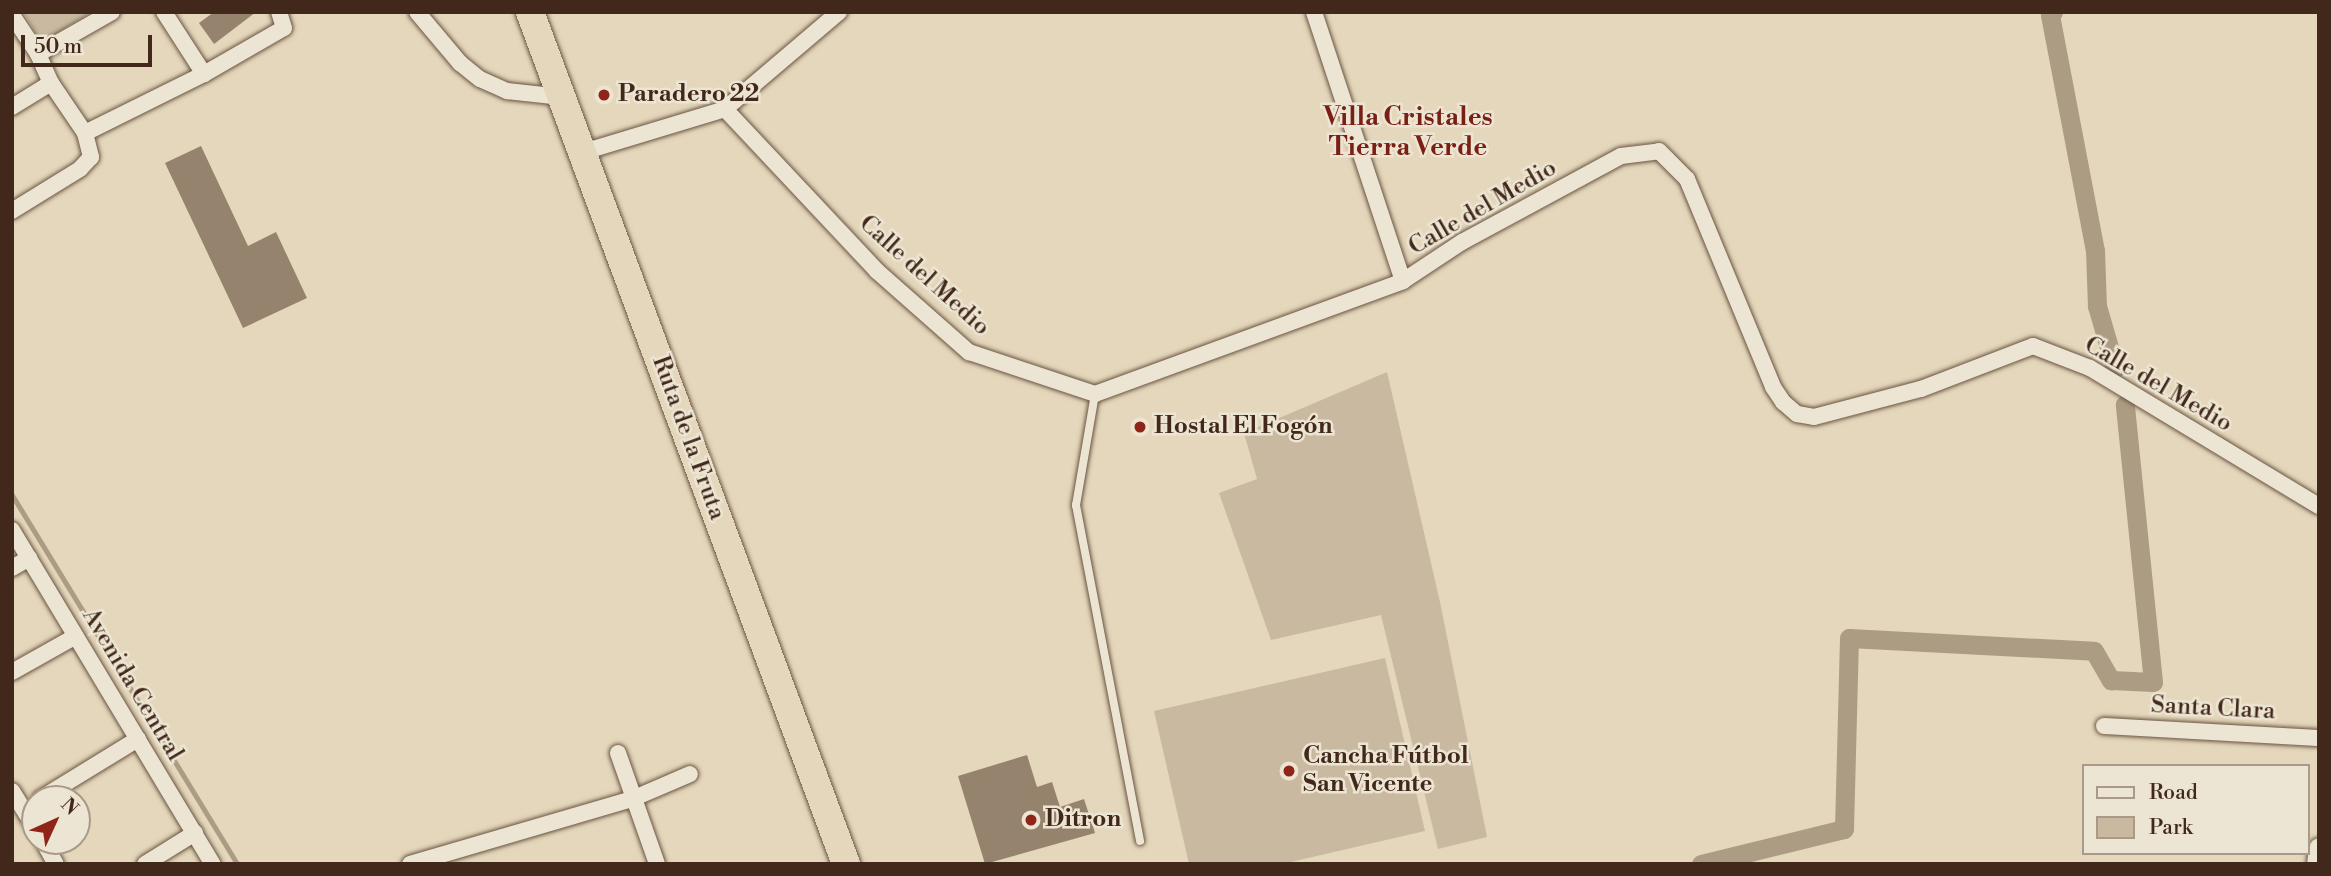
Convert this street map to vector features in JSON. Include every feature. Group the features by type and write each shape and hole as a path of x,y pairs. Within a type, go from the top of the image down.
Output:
{"highway":[{"name":"Ruta de la Fruta","path":"530,12 846,864"}],"street":[{"path":"38,54 112,12"},
{"path":"164,12 204,74"},
{"path":"85,133 204,74 284,28 279,12"},
{"path":"417,12 460,63 480,79 508,91 562,97"},
{"path":"583,152 725,109 839,12"},
{"path":"1314,12 1403,281"},
{"path":"12,15 38,54 51,83 85,133 91,158 87,164 13,210"},
{"path":"12,107 51,83"},
{"name":"Calle del Medio","path":"725,109 877,271 969,352 1095,394 1403,281 1462,242 1621,156 1659,151 1688,179 1773,387 1783,402 1797,414 1814,417 1921,389 2033,346 2090,368 2319,506"},
{"name":"Avenida Central","path":"12,530 213,864"},
{"path":"12,568 29,558"},
{"path":"12,672 76,636"},
{"name":"Santa Clara","path":"2104,726 2319,738"},
{"path":"63,785 138,739"},
{"path":"618,753 657,864"},
{"path":"410,864 632,799 690,774"},
{"path":"145,864 195,834"},
{"path":"2317,864 2319,848"}],"lane":[{"path":"1095,394 1076,505 1140,841"}],"green space":[{"path":"23,12 91,12 42,42"},
{"path":"1387,372 1440,602 1487,837 1438,849 1381,615 1271,640 1219,493 1257,479 1244,433"},
{"name":"Cancha Fútbol San Vicente","path":"1385,658 1425,831 1282,864 1189,864 1154,711"}],"building":[{"path":"214,12 256,12 214,44 199,23"},
{"path":"201,146 248,246 276,232 307,298 243,328 165,163"},
{"name":"Ditron","path":"1027,755 1037,787 1052,782 1060,807 1084,799 1095,833 985,864 958,776"}],"waterway":[{"path":"2053,12 2050,15 2095,250 2097,306 2115,368"},
{"path":"1701,864 1844,829 1849,638 2094,651 2111,680 2153,682 2125,404"},
{"path":"12,495 237,864"}],"place":[{"name":"Paradero 22","path":"604,95"},
{"name":"Hostal El Fogón","path":"1140,427"},
{"name":"Cancha Fútbol San Vicente","path":"1289,771"},
{"name":"Ditron","path":"1031,820"}],"district":[{"name":"Villa Cristales Tierra Verde","path":"1408,133"}]}
